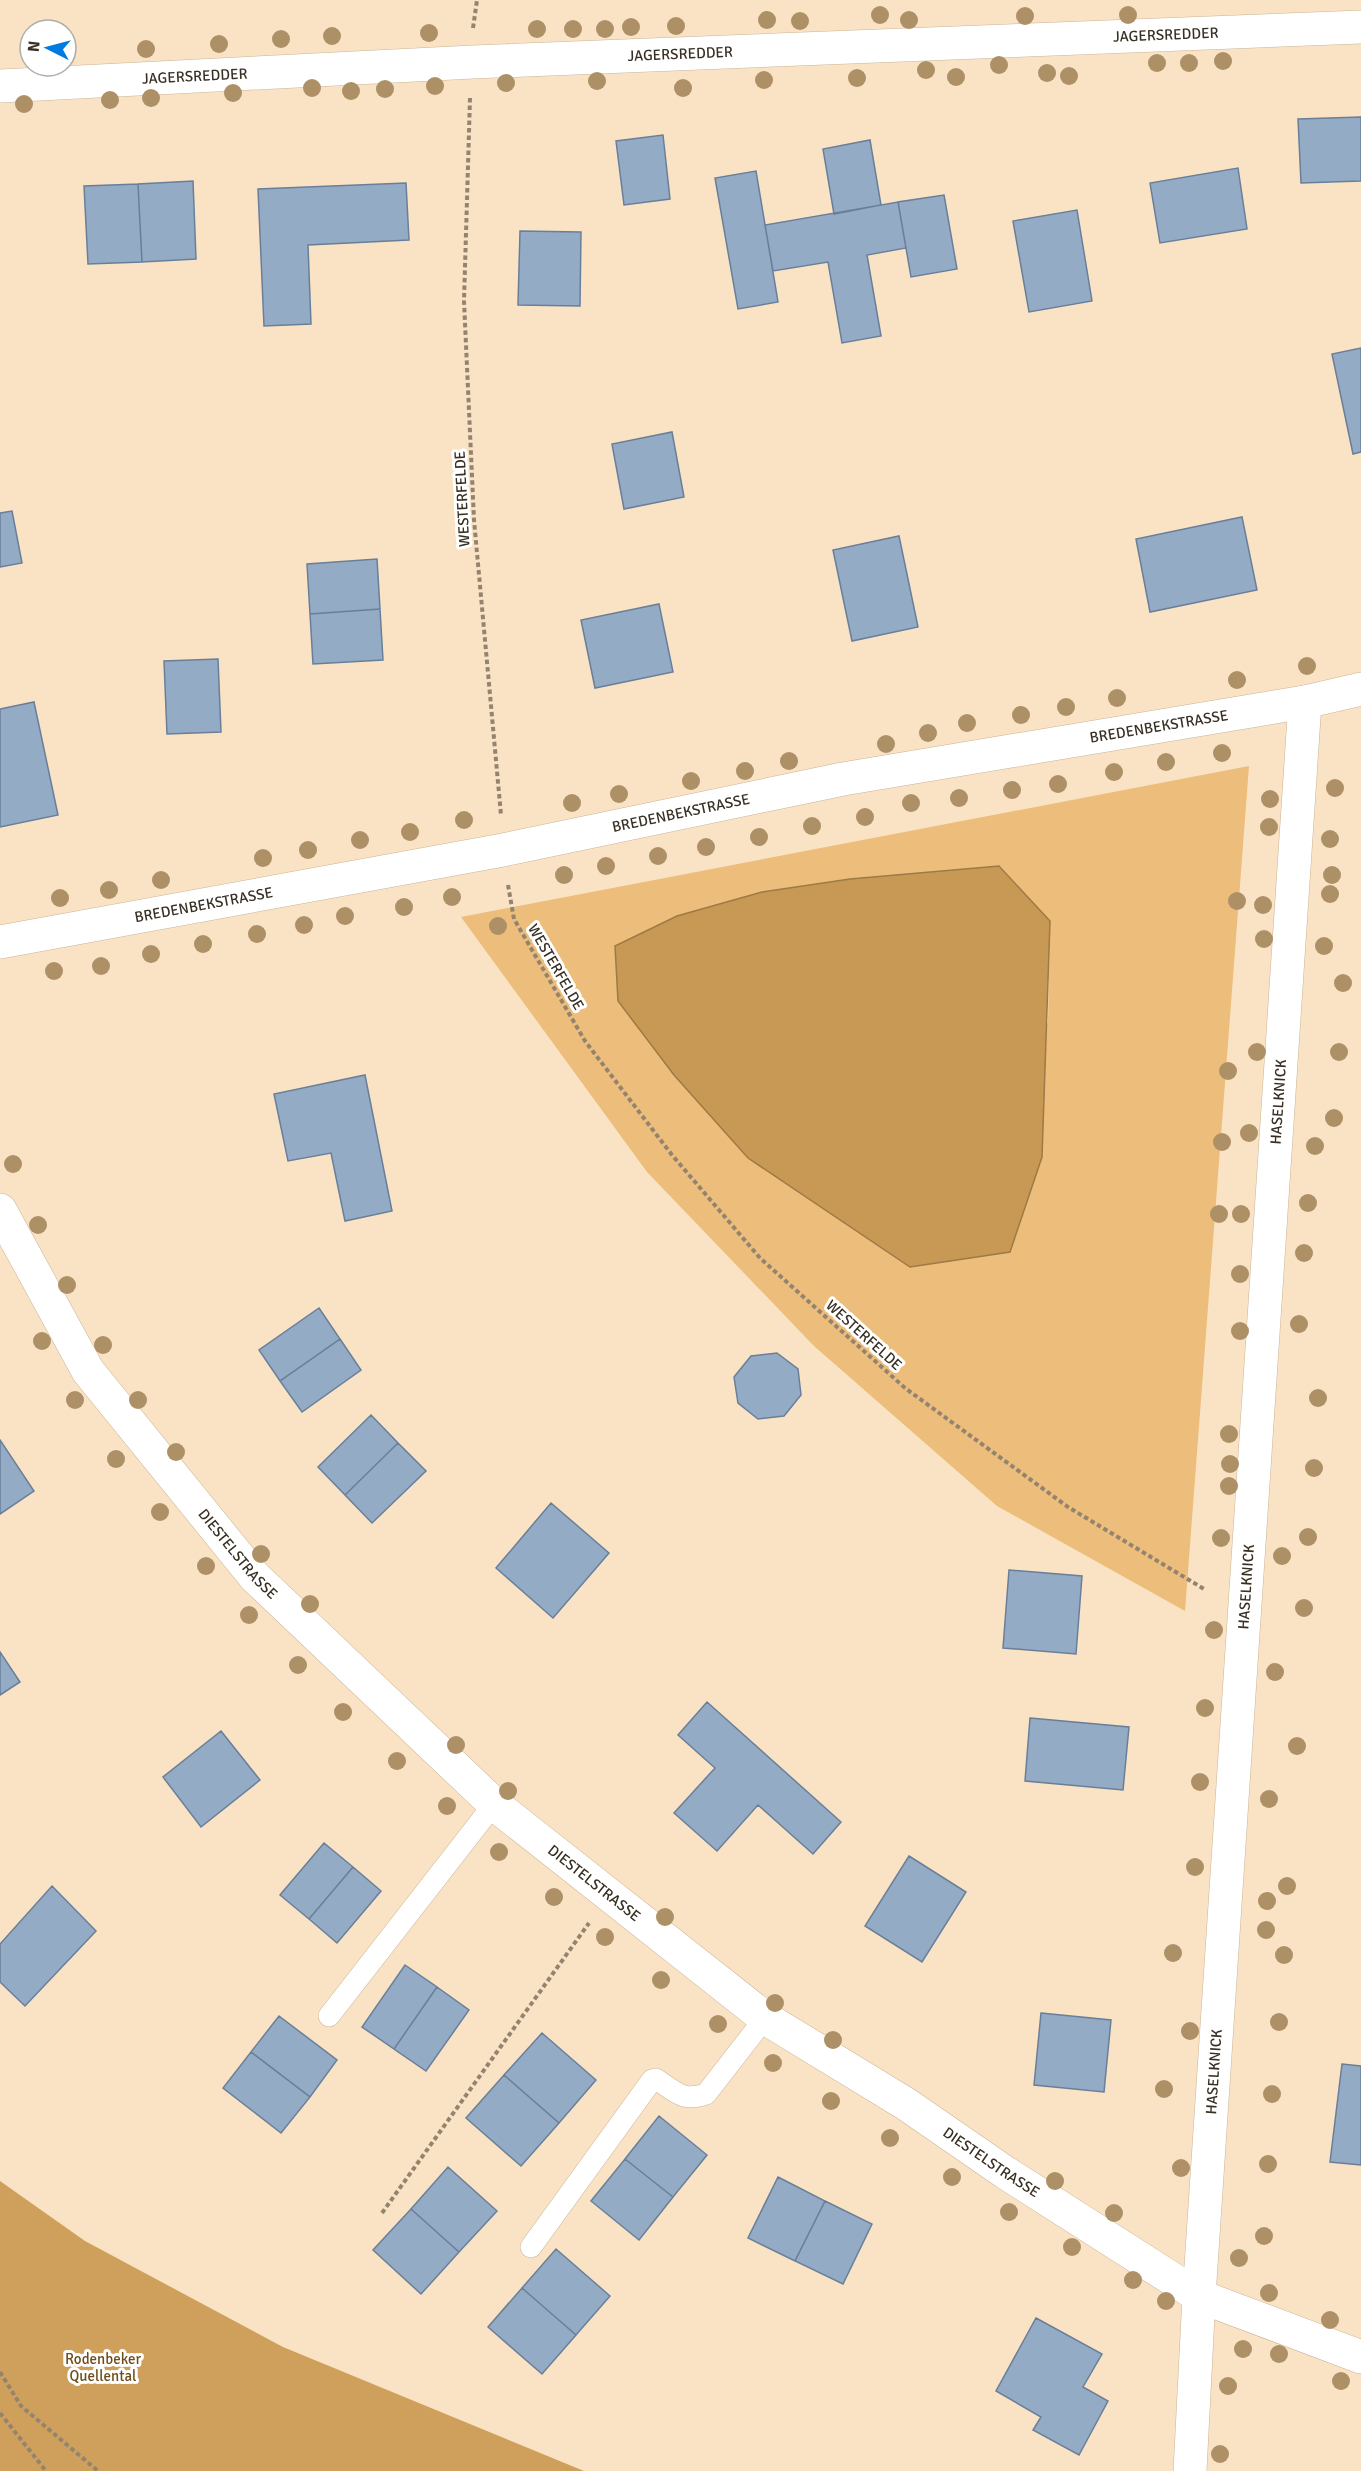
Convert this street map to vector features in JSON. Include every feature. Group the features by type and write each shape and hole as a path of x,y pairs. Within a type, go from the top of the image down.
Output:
{"street":[{"name":"JAGERSREDDER","path":"0,86 472,62 1361,27"},
{"name":"BREDENBEKSTRASSE","path":"0,942 503,850 843,779 1305,702 1361,689"},
{"name":"HASELKNICK","path":"1190,2471 1199,2296 1305,702"},
{"name":"DIESTELSTRASSE","path":"0,1210 88,1371 255,1577 494,1804 765,2018 906,2104 1006,2173 1199,2296 1361,2357"}],"lane":[{"path":"329,2016 494,1804"},
{"path":"531,2247 652,2080 656,2079 680,2095 692,2099 706,2094 765,2018"}],"path":[{"name":"WESTERFELDE","path":"477,0 472,33 464,301 474,520 503,850 514,920 585,1041 672,1155 760,1258 905,1389 1068,1507 1204,1588"},
{"path":"382,2213 609,1895"},
{"path":"0,2372 21,2406 98,2471"},
{"path":"0,2413 46,2471"}],"shaded area":[{"path":"1249,766 1185,1611 997,1506 814,1346 647,1172 461,917","holes":["1000,866 1050,921 1048,1023 748,1158 674,1075 618,1001 762,892 850,879"]},
{"path":"999,866 1050,921 1042,1157 1010,1252 910,1267 748,1158 674,1075 618,1001 615,946 677,916 762,892 850,879"}],"green space":[{"name":"Rodenbeker Quellental","path":"0,2181 85,2241 283,2347 584,2471 0,2471"}],"building":[{"path":"1361,117 1361,181 1301,183 1298,119"},
{"path":"663,135 670,199 624,205 616,141"},
{"path":"870,140 881,205 834,214 823,149"},
{"path":"1238,168 1247,229 1160,243 1150,183"},
{"path":"756,171 778,302 738,309 715,178"},
{"path":"193,181 196,259 142,262 138,184"},
{"path":"406,183 409,240 308,245 311,324 264,326 258,189"},
{"path":"138,184 142,262 88,264 84,186"},
{"path":"944,195 957,269 911,277 898,202"},
{"path":"898,202 906,248 867,255 881,336 842,343 828,262 773,271 765,225"},
{"path":"1077,210 1092,301 1029,312 1013,221"},
{"path":"520,231 581,232 580,306 518,305"},
{"path":"1361,348 1361,452 1353,454 1332,354"},
{"path":"672,432 684,497 624,509 612,444"},
{"path":"12,511 22,563 0,567 0,513"},
{"path":"1242,517 1257,590 1150,612 1136,539"},
{"path":"899,536 918,627 852,641 833,550"},
{"path":"377,559 380,609 310,614 307,564"},
{"path":"659,604 673,672 595,688 581,620"},
{"path":"380,609 383,660 313,664 310,614"},
{"path":"218,659 221,732 167,734 164,661"},
{"path":"34,702 58,815 0,827 0,709"},
{"path":"365,1075 392,1211 345,1221 331,1153 288,1161 274,1094"},
{"path":"319,1308 340,1339 280,1381 259,1350"},
{"path":"340,1339 361,1370 302,1412 280,1381"},
{"path":"777,1353 798,1369 801,1395 784,1416 758,1419 738,1403 734,1377 751,1356"},
{"path":"371,1415 398,1443 345,1495 318,1467"},
{"path":"0,1440 34,1491 0,1514"},
{"path":"398,1443 426,1471 372,1523 345,1495"},
{"path":"551,1503 609,1553 553,1618 496,1568"},
{"path":"1009,1570 1082,1576 1076,1654 1003,1648"},
{"path":"0,1652 20,1682 0,1695"},
{"path":"707,1702 841,1822 813,1854 758,1805 717,1851 674,1813 715,1768 678,1735"},
{"path":"1030,1718 1129,1727 1123,1790 1025,1781"},
{"path":"221,1731 260,1780 201,1827 163,1777"},
{"path":"324,1843 353,1867 309,1919 280,1895"},
{"path":"909,1856 966,1892 922,1962 865,1926"},
{"path":"353,1867 381,1891 337,1943 309,1919"},
{"path":"52,1886 96,1931 25,2006 0,1982 0,1944"},
{"path":"405,1965 437,1987 394,2049 362,2027"},
{"path":"437,1987 469,2010 426,2071 394,2049"},
{"path":"1041,2013 1111,2020 1104,2092 1034,2085"},
{"path":"279,2016 337,2060 310,2097 251,2052"},
{"path":"542,2033 596,2080 559,2123 504,2075"},
{"path":"251,2052 310,2097 281,2133 223,2088"},
{"path":"1342,2064 1361,2066 1361,2165 1330,2162"},
{"path":"504,2075 559,2123 521,2166 466,2118"},
{"path":"659,2116 707,2155 673,2197 625,2159"},
{"path":"625,2159 673,2197 639,2240 591,2201"},
{"path":"448,2167 497,2211 459,2252 411,2209"},
{"path":"778,2177 825,2201 795,2261 748,2238"},
{"path":"825,2201 872,2224 843,2284 795,2261"},
{"path":"411,2209 459,2252 421,2294 373,2250"},
{"path":"556,2249 610,2296 576,2335 522,2288"},
{"path":"522,2288 576,2335 542,2374 488,2327"},
{"path":"1036,2318 1102,2354 1083,2387 1108,2401 1079,2455 1033,2430 1041,2417 996,2391"}]}
